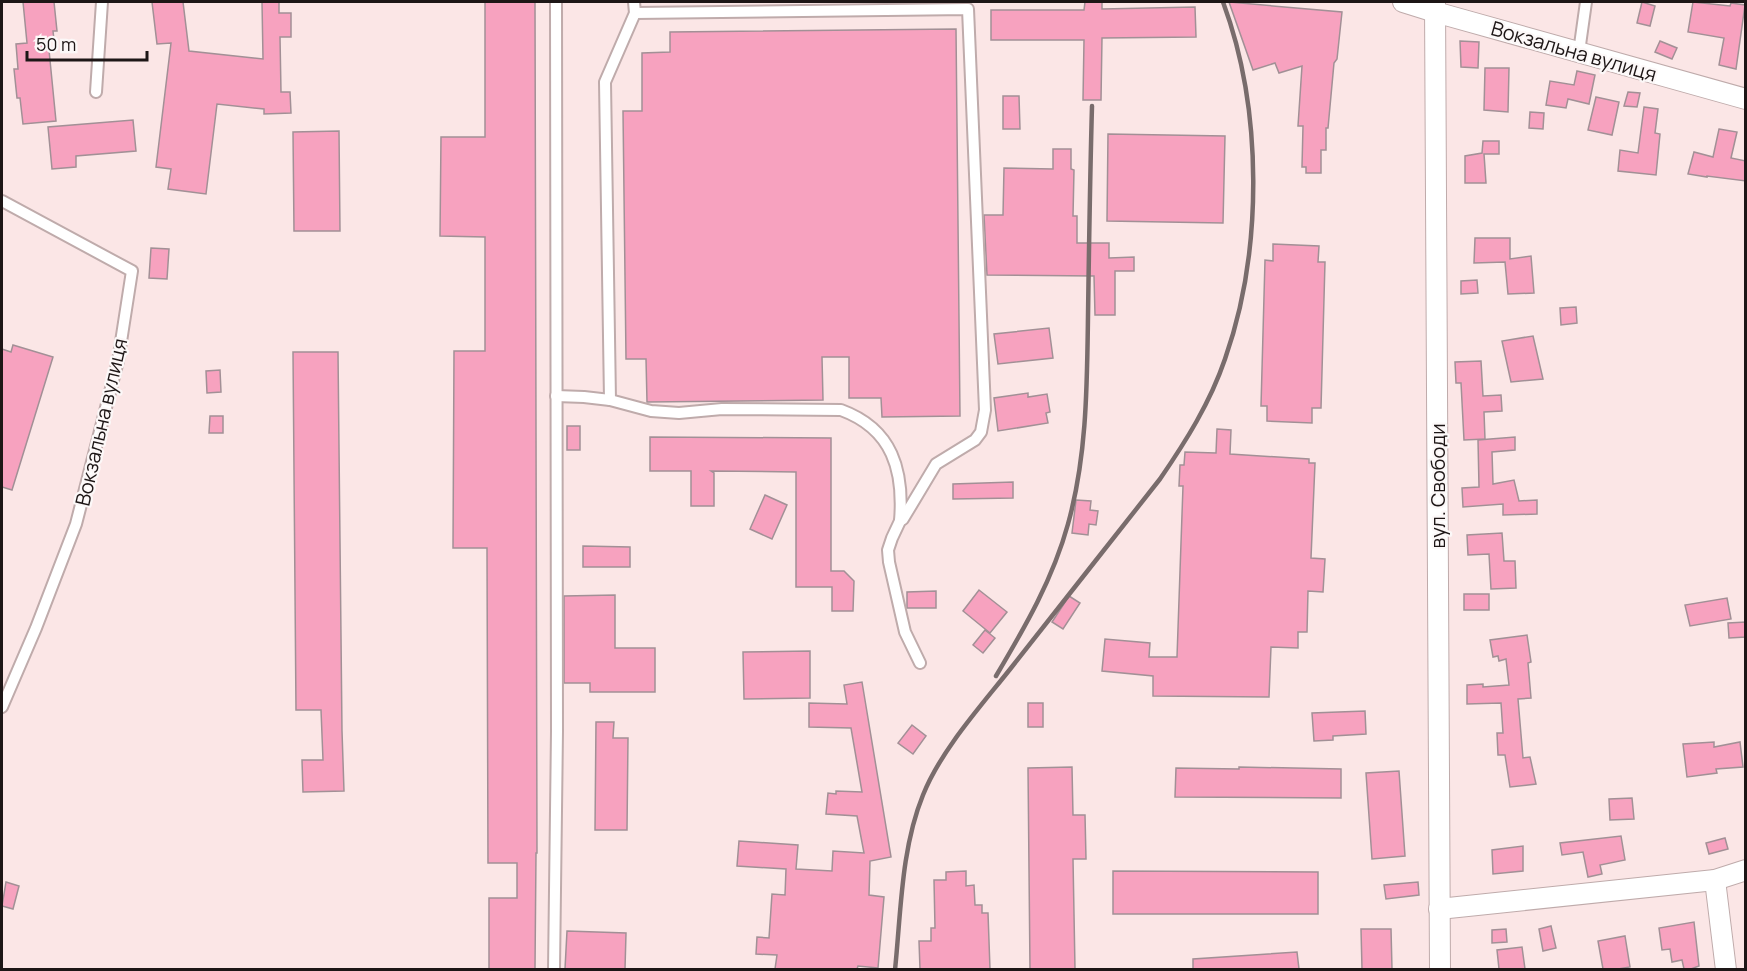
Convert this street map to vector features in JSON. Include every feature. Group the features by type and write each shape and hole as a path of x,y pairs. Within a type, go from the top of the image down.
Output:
{"street":[{"name":"Вокзальна вулиця","path":"1403,2 1435,7 1579,52 1746,99"},
{"name":"вул. Свободи","path":"1435,7 1440,969"},
{"path":"1439,909 1715,880 1746,870"},
{"path":"1715,880 1726,969"}],"lane":[{"path":"96,92 102,2"},
{"path":"554,969 557,731 556,2"},
{"path":"1579,52 1586,2"},
{"path":"610,400 605,82 634,7 968,9 985,391 984,424 975,440 936,464 916,500 900,521"},
{"name":"Вокзальна вулиця","path":"2,201 132,271 118,361 76,524 36,628 2,707"},
{"path":"556,396 610,400 651,411 679,413 722,410 841,410 854,415 879,434 896,461 902,501 900,521 888,550 905,632 920,663"}],"building":[{"path":"23,2 54,2 57,31 53,31 54,40 48,40 56,121 23,124 14,69 18,69 16,44 27,43"},
{"path":"152,2 183,2 189,51 263,59 262,2 279,2 279,13 291,13 291,37 280,37 281,92 290,92 291,113 264,114 264,109 217,104 206,194 168,189 171,169 156,167 171,43 157,44"},
{"path":"485,2 535,2 537,853 535,969 489,969 489,898 517,898 517,863 488,863 487,548 453,548 454,351 485,351 485,237 440,236 441,137 485,137"},
{"path":"1085,2 1102,2 1102,9 1195,7 1196,37 1102,38 1101,100 1083,100 1084,40 991,40 991,10 1084,10"},
{"path":"1229,2 1342,12 1337,59 1334,63 1328,128 1326,128 1326,150 1321,150 1321,173 1306,173 1306,167 1302,167 1303,126 1298,126 1302,66 1279,73 1275,63 1253,70"},
{"path":"1642,2 1655,6 1650,26 1637,23"},
{"path":"1693,2 1730,6 1731,3 1745,5 1736,69 1719,65 1724,38 1688,32"},
{"path":"956,29 960,416 882,417 881,398 849,398 849,357 822,357 823,400 647,402 646,359 626,359 623,111 642,111 642,53 670,52 670,32"},
{"path":"1460,41 1479,42 1478,68 1461,67"},
{"path":"1660,41 1677,48 1672,59 1655,52"},
{"path":"1485,68 1509,68 1508,112 1484,110"},
{"path":"1577,71 1595,75 1589,104 1568,99 1566,108 1546,105 1550,81 1574,85"},
{"path":"1628,92 1640,93 1637,107 1624,106"},
{"path":"1003,96 1019,96 1020,129 1003,129"},
{"path":"1596,97 1619,102 1612,135 1588,130"},
{"path":"1644,107 1658,109 1655,133 1660,134 1656,175 1618,171 1620,150 1638,153"},
{"path":"1530,112 1544,113 1543,129 1529,128"},
{"path":"133,120 136,151 76,156 76,167 52,169 48,127"},
{"path":"1719,129 1737,132 1731,158 1746,161 1746,181 1688,174 1694,152 1713,157"},
{"path":"339,131 340,231 294,231 293,132"},
{"path":"1108,134 1225,136 1223,223 1107,221"},
{"path":"1483,141 1499,141 1499,154 1484,154 1486,183 1465,183 1465,156 1482,153"},
{"path":"1053,149 1071,149 1071,169 1074,170 1073,216 1077,216 1077,243 1109,243 1109,258 1134,257 1134,271 1115,271 1115,315 1095,315 1094,276 987,275 984,215 1003,215 1004,168 1053,169"},
{"path":"1475,238 1510,238 1510,259 1531,256 1534,293 1508,294 1505,262 1474,263"},
{"path":"1273,244 1319,246 1318,262 1325,262 1321,408 1312,408 1312,423 1267,421 1267,406 1261,406 1265,260 1273,261"},
{"path":"151,248 169,249 167,279 149,278"},
{"path":"1477,280 1478,293 1461,294 1461,281"},
{"path":"1576,307 1577,323 1561,325 1560,308"},
{"path":"1049,328 1053,358 998,364 994,334"},
{"path":"1533,336 1543,379 1511,382 1502,341"},
{"path":"13,345 53,357 12,490 2,487 2,349 11,352"},
{"path":"293,352 338,352 344,791 303,792 302,760 323,760 321,710 296,710"},
{"path":"1481,361 1483,396 1501,395 1502,411 1484,412 1485,439 1464,440 1461,383 1456,383 1455,362"},
{"path":"220,370 221,392 207,393 206,371"},
{"path":"1028,393 1028,397 1047,394 1050,412 1046,413 1048,423 998,431 994,398"},
{"path":"210,416 223,416 223,433 209,433"},
{"path":"567,426 580,426 580,450 567,450"},
{"path":"1217,429 1231,430 1230,454 1309,459 1309,463 1315,463 1311,558 1325,559 1323,592 1308,591 1307,632 1298,632 1298,648 1271,647 1269,697 1153,696 1153,676 1102,671 1105,639 1150,643 1149,657 1177,657 1183,486 1179,486 1180,465 1184,465 1185,452 1216,453"},
{"path":"650,437 831,438 831,571 844,571 854,581 853,611 832,611 832,587 796,587 796,472 711,471 714,473 714,506 691,506 691,471 650,471"},
{"path":"1515,437 1515,450 1492,452 1493,484 1514,480 1519,501 1537,500 1537,514 1503,515 1503,504 1463,507 1462,488 1479,487 1478,440"},
{"path":"1013,482 1013,498 953,499 953,484"},
{"path":"765,495 787,505 772,539 750,529"},
{"path":"1076,500 1091,501 1090,510 1098,511 1096,525 1089,524 1088,535 1072,533"},
{"path":"1502,533 1504,561 1515,561 1516,588 1491,589 1489,554 1468,555 1467,535"},
{"path":"583,546 630,547 630,567 583,567"},
{"path":"979,590 1007,612 990,633 963,611"},
{"path":"936,591 936,608 907,608 907,592"},
{"path":"1464,594 1489,594 1489,610 1464,610"},
{"path":"615,595 615,648 655,648 655,692 590,692 590,683 564,683 564,596"},
{"path":"1069,596 1080,603 1063,629 1052,622"},
{"path":"1727,598 1731,619 1690,626 1685,605"},
{"path":"1746,622 1746,637 1729,638 1728,623"},
{"path":"985,630 995,638 983,653 973,645"},
{"path":"1527,635 1531,662 1528,663 1531,698 1518,699 1523,758 1530,757 1536,784 1510,787 1505,755 1498,755 1497,733 1503,733 1501,703 1467,704 1467,685 1483,684 1483,687 1509,685 1506,659 1499,661 1498,656 1493,657 1490,640"},
{"path":"810,651 810,698 744,699 743,652"},
{"path":"862,682 891,857 870,861 869,895 884,897 878,968 858,966 857,969 775,969 777,955 756,954 757,937 769,938 772,894 785,895 786,869 737,866 739,841 798,845 796,869 832,871 833,851 864,853 857,816 826,814 828,793 862,792 851,728 809,727 809,703 847,704 844,685"},
{"path":"1028,703 1043,703 1043,727 1028,727"},
{"path":"1365,711 1366,734 1333,736 1333,740 1314,741 1312,713"},
{"path":"596,722 614,722 613,738 628,738 627,830 595,830"},
{"path":"912,725 926,736 913,754 898,743"},
{"path":"1714,742 1714,747 1740,742 1743,767 1716,769 1717,773 1687,777 1683,744"},
{"path":"1072,767 1073,815 1085,815 1086,859 1073,859 1075,969 1030,969 1028,768"},
{"path":"1239,767 1341,769 1341,798 1175,797 1176,768 1239,769"},
{"path":"1399,771 1405,856 1372,859 1366,773"},
{"path":"1632,798 1634,819 1610,820 1609,799"},
{"path":"1621,836 1625,860 1600,865 1602,874 1588,877 1583,852 1562,855 1560,843"},
{"path":"1725,838 1728,849 1709,854 1706,843"},
{"path":"1523,846 1523,871 1493,874 1492,850"},
{"path":"966,871 966,886 974,885 975,905 982,905 982,913 988,913 990,969 920,969 919,941 931,941 931,928 935,928 934,880 946,880 946,872"},
{"path":"1113,871 1318,872 1318,914 1113,914"},
{"path":"6,882 19,886 13,909 2,906"},
{"path":"1418,882 1419,895 1386,899 1384,885"},
{"path":"1694,922 1699,966 1684,969 1682,960 1672,962 1670,949 1662,950 1659,928"},
{"path":"1551,926 1556,948 1543,951 1539,929"},
{"path":"1361,929 1391,929 1392,969 1362,969"},
{"path":"1506,929 1507,942 1492,943 1492,930"},
{"path":"567,931 626,933 625,969 565,969"},
{"path":"1625,936 1630,967 1603,969 1598,941"},
{"path":"1522,947 1525,969 1499,969 1497,950"},
{"path":"1297,952 1299,969 1193,969 1193,959"}],"railway":[{"path":"895,970 910,837 923,795 931,778 963,729 1160,479 1197,421 1225,359 1246,273 1252,227 1253,180 1246,88 1223,2"},
{"path":"996,676 1028,621 1054,564 1068,524 1079,473 1086,394 1092,106"}]}
